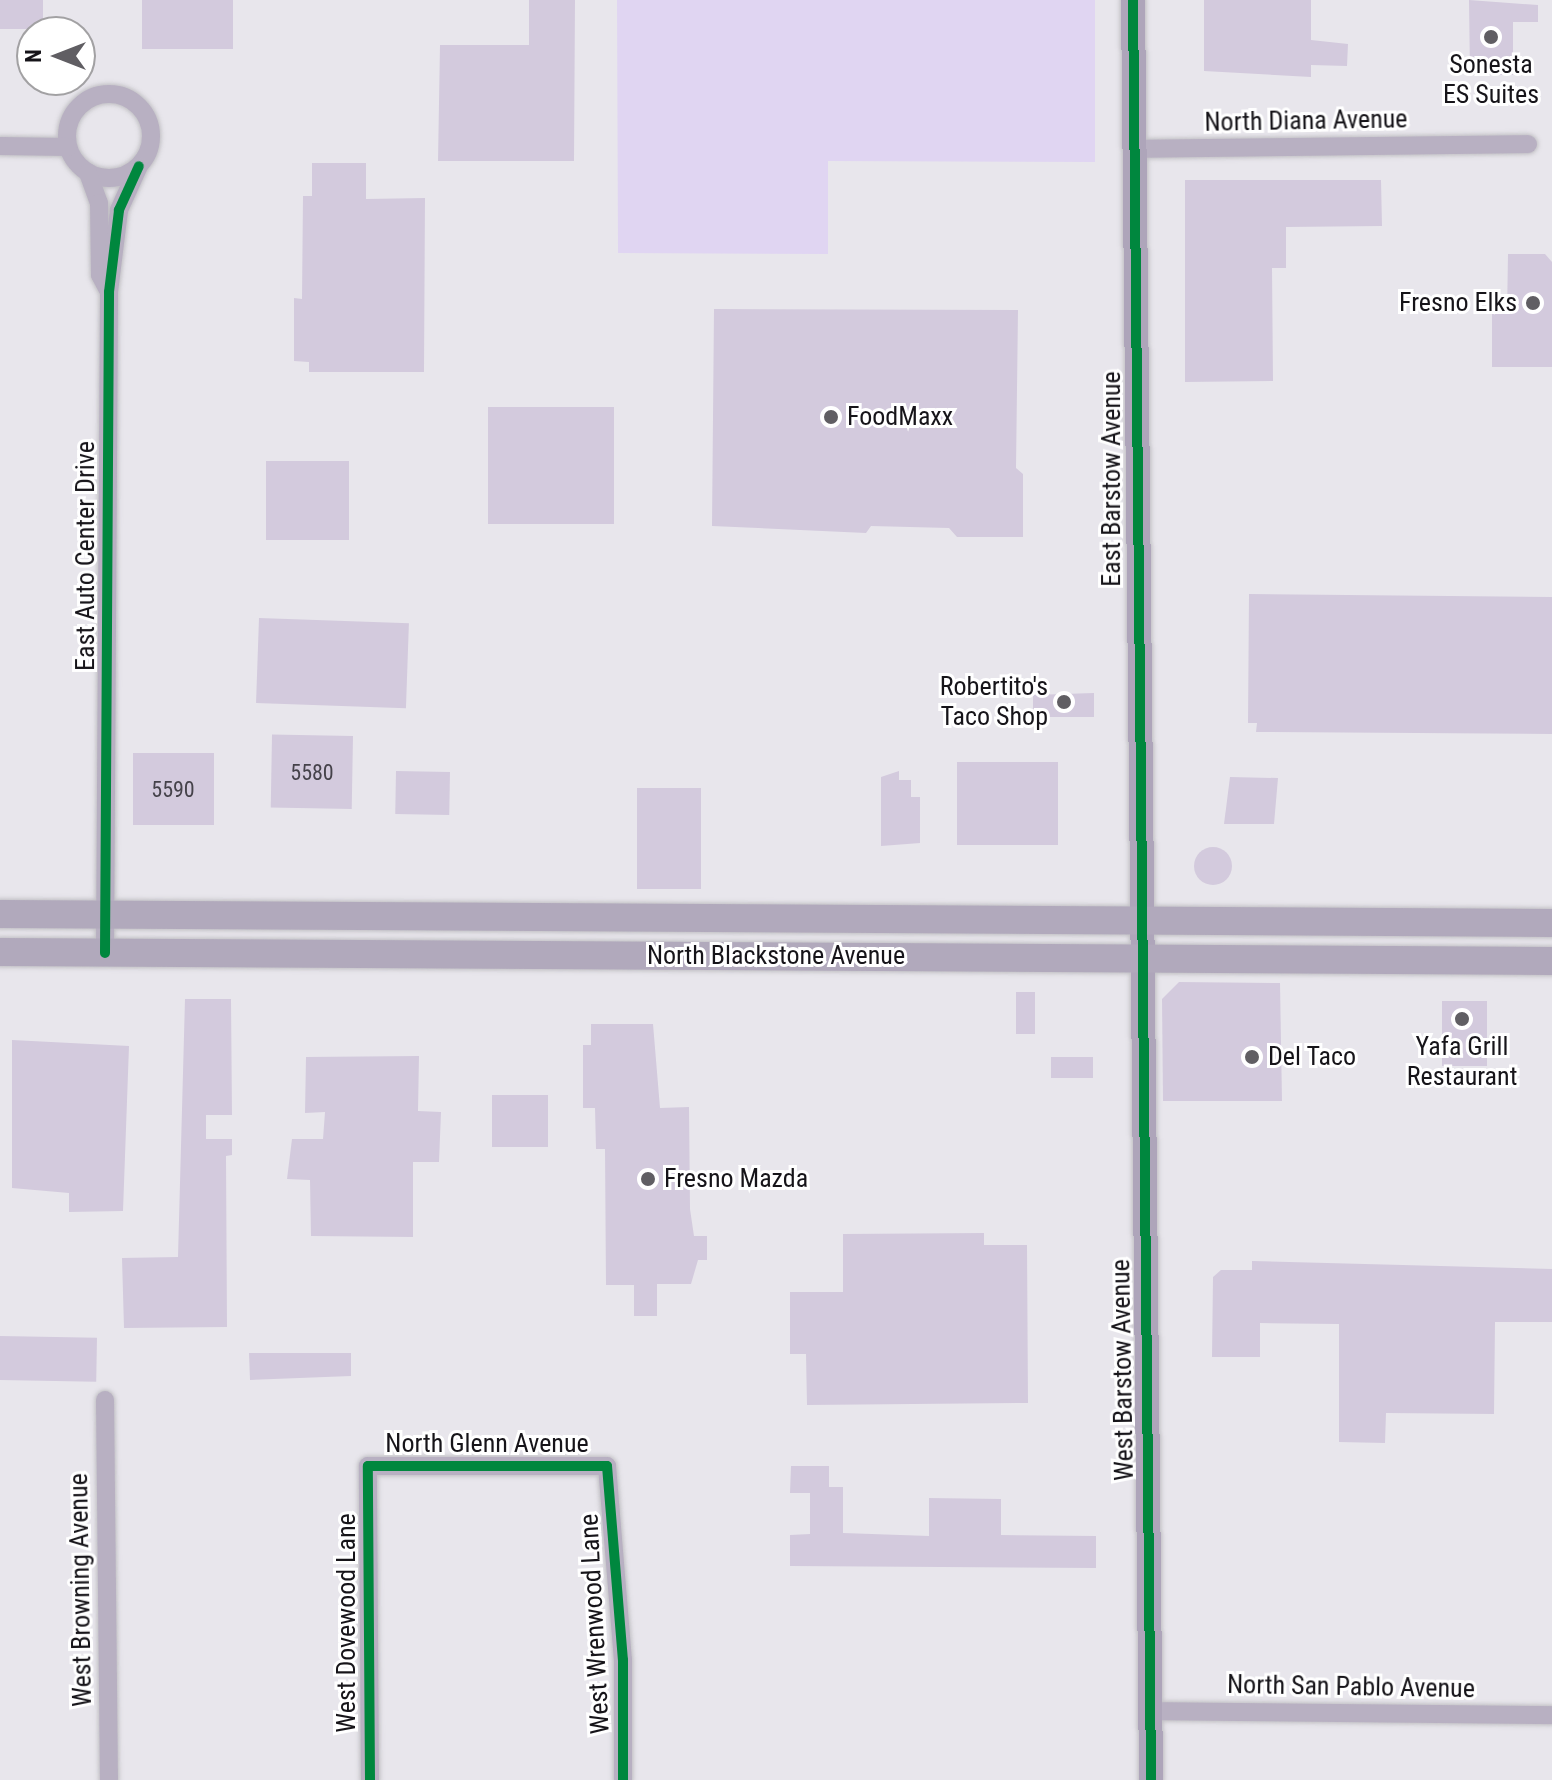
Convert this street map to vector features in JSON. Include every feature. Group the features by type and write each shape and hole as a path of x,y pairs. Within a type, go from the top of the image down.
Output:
{"main road":[{"name":"East Barstow Avenue","path":"1133,0 1140,959"},
{"name":"North Blackstone Avenue","path":"0,914 1552,923"},
{"name":"North Blackstone Avenue","path":"0,952 1552,961"},
{"name":"West Barstow Avenue","path":"1140,959 1151,1780"}],"street":[{"path":"118,95 147,119 150,145 139,166 113,179 88,173 68,147 68,127 81,105 118,95"},
{"name":"North Diana Avenue","path":"1133,149 1528,144"},
{"path":"0,146 68,147"},
{"name":"East Auto Center Drive","path":"105,953 109,292 117,275 119,210 139,166"},
{"name":"East Auto Center Drive","path":"88,173 99,203 100,275 109,292"},
{"name":"West Browning Avenue","path":"105,1400 109,1780"},
{"name":"North Glenn Avenue","path":"368,1466 607,1466"},
{"name":"West Dovewood Lane","path":"368,1466 370,1780"},
{"name":"West Wrenwood Lane","path":"607,1466 623,1660 623,1780"},
{"name":"North San Pablo Avenue","path":"1149,1711 1552,1715"}],"shaded area":[{"path":"617,0 1095,0 1095,162 828,161 828,254 618,253"}],"building":[{"path":"0,0 43,0 43,16 16,16 16,29 0,29"},
{"path":"142,0 233,0 233,49 142,49"},
{"path":"529,0 575,0 574,161 438,161 440,45 529,45"},
{"path":"1204,0 1311,0 1311,40 1348,44 1347,66 1311,65 1311,77 1204,71"},
{"name":"Sonesta ES Suites","path":"1469,0 1538,5 1538,22 1513,22 1513,75 1470,75"},
{"path":"312,163 366,163 366,199 425,198 424,372 309,372 309,362 294,361 294,298 302,299 303,196 312,196"},
{"path":"1185,180 1381,180 1382,226 1286,227 1286,268 1272,268 1273,381 1185,382"},
{"name":"Fresno Elks","path":"1508,254 1545,254 1552,262 1552,367 1492,367 1492,314 1507,314"},
{"path":"714,309 1018,310 1016,468 1023,474 1023,537 957,537 949,528 871,526 866,533 712,526"},
{"path":"488,407 614,407 614,524 488,524"},
{"path":"266,461 349,461 349,540 266,540"},
{"path":"1249,594 1552,597 1552,734 1256,732 1257,723 1248,723"},
{"path":"259,618 409,623 406,708 256,703"},
{"name":"Robertito's Taco Shop","path":"1094,693 1094,717 1044,717 1044,709 1033,709 1033,695"},
{"path":"272,735 353,736 352,809 271,808"},
{"path":"133,753 214,753 214,825 133,825"},
{"path":"957,762 1058,762 1058,845 957,845"},
{"path":"396,771 450,772 449,815 395,814"},
{"path":"899,771 899,780 911,780 911,797 920,797 920,843 881,846 881,777"},
{"path":"1230,777 1278,778 1274,824 1224,824"},
{"path":"637,788 701,788 701,889 637,889"},
{"path":"1213,847 1226,853 1232,866 1226,879 1213,885 1200,879 1194,866 1200,853"},
{"path":"1179,982 1280,983 1282,1101 1163,1101 1162,999"},
{"path":"1016,992 1035,992 1035,1034 1016,1034"},
{"path":"185,999 231,999 232,1115 206,1115 206,1139 232,1139 232,1155 226,1156 227,1327 124,1328 122,1258 178,1257"},
{"path":"1442,1001 1487,1001 1487,1066 1442,1066"},
{"name":"Fresno Mazda","path":"591,1024 653,1024 660,1108 689,1107 690,1209 694,1236 707,1236 707,1260 698,1260 691,1284 657,1284 657,1316 634,1316 634,1285 606,1285 605,1149 596,1149 595,1108 583,1108 583,1045 591,1045"},
{"path":"12,1040 129,1046 123,1211 69,1212 69,1193 12,1188"},
{"path":"419,1056 418,1111 441,1112 439,1162 413,1162 413,1237 311,1236 310,1180 287,1179 292,1139 323,1139 325,1112 305,1113 306,1057"},
{"path":"1051,1057 1093,1057 1093,1078 1051,1078"},
{"path":"492,1095 548,1095 548,1147 492,1147"},
{"path":"984,1233 984,1245 1027,1245 1028,1403 807,1405 806,1354 790,1354 790,1292 843,1292 843,1234"},
{"path":"1252,1261 1552,1269 1552,1322 1495,1322 1494,1414 1386,1413 1385,1443 1339,1442 1339,1324 1260,1323 1260,1357 1212,1357 1213,1277 1221,1270 1252,1270"},
{"path":"0,1336 97,1338 96,1382 0,1380"},
{"path":"249,1353 351,1353 351,1376 250,1380"},
{"path":"791,1466 829,1466 829,1487 843,1487 843,1533 929,1536 929,1498 1001,1499 1001,1535 1096,1536 1096,1568 790,1566 790,1535 810,1534 810,1493 790,1493"}],"cycle path":[{"path":"1133,0 1151,1780"},
{"path":"105,953 109,292 119,210 139,166"},
{"path":"370,1780 368,1466 607,1466 623,1660 623,1780"}],"place":[{"name":"Sonesta ES Suites","path":"1491,37"},
{"name":"Fresno Elks","path":"1533,303"},
{"name":"FoodMaxx","path":"831,417"},
{"name":"Robertito's Taco Shop","path":"1064,702"},
{"name":"Yafa Grill Restaurant","path":"1462,1019"},
{"name":"Del Taco","path":"1252,1057"},
{"name":"Fresno Mazda","path":"648,1179"}]}
